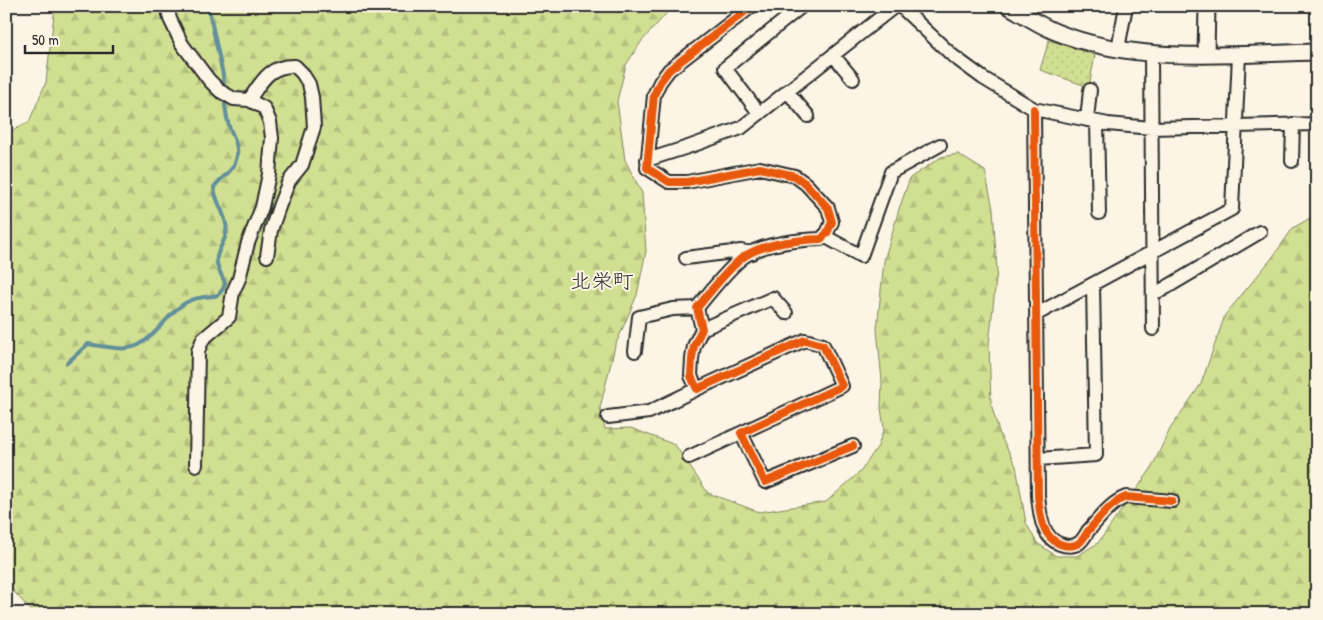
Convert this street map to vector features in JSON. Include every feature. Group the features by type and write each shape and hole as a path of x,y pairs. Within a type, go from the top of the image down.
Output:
{"street":[{"path":"167,6 170,19 182,44 209,80 220,91 234,99 249,100 264,108 270,122 272,138 269,174 262,207 248,243 239,279 233,292 229,317 203,339 198,352 196,465"},
{"path":"635,351 639,317 672,309 697,308 743,257 762,248 797,240 821,239 832,222 828,208 806,184 795,176 760,168 687,182 669,182 647,168 654,95 660,82 675,66 752,6"},
{"path":"759,113 725,68 802,6"},
{"path":"647,160 741,128 895,6"},
{"path":"900,6 954,56 983,78 1034,109 1092,121 1150,128 1236,124 1317,124"},
{"path":"1009,6 1027,11 1054,31 1083,42 1151,54 1206,55 1317,52"},
{"path":"1118,49 1126,6"},
{"path":"1206,55 1207,6"},
{"path":"1151,54 1150,128 1153,330"},
{"path":"1037,314 1232,209 1239,54"},
{"path":"833,55 853,79"},
{"path":"249,100 269,73 283,66 295,66 302,73 309,84 312,97 314,127 302,165 289,181 280,204 271,230 267,256"},
{"path":"1090,90 1099,213"},
{"path":"788,91 808,116"},
{"path":"1034,109 1038,496 1041,519 1046,533 1051,538 1060,544 1077,545 1112,504 1120,499 1126,497 1172,501"},
{"path":"1292,161 1294,124"},
{"path":"824,236 861,256 891,172 940,145"},
{"path":"1153,293 1162,290 1260,232"},
{"path":"686,258 741,251 752,253"},
{"path":"1038,459 1096,455 1093,284"},
{"path":"702,329 773,298 786,313"},
{"path":"697,308 702,329 694,346 692,359 692,376 697,390"},
{"path":"608,417 649,412 805,340 823,345 842,386 689,457"},
{"path":"741,433 765,482 853,446"}],"green space":[{"path":"55,6 673,6 641,42 626,65 617,101 625,160 642,193 646,251 637,295 615,346 600,408 605,429 631,428 675,445 708,493 759,512 826,502 861,471 878,446 884,428 881,408 882,381 877,329 884,261 910,178 941,157 958,154 985,171 993,209 997,270 989,344 991,404 1000,435 1016,466 1026,523 1037,543 1056,556 1077,556 1098,543 1151,469 1170,429 1201,384 1225,315 1272,258 1293,228 1317,214 1317,614 34,614 6,583 6,134 29,122 46,82"},
{"path":"1049,40 1095,55 1089,87 1040,70"}],"waterway":[{"path":"208,6 223,75 224,89"},
{"path":"67,363 88,344 115,348 133,347 140,344 148,339 184,304 194,299 218,295 223,289 225,283 217,260 227,229 214,187 233,167 237,156 235,142 228,122 224,96"}],"cycle path":[{"path":"752,6 669,70 660,82 654,95 647,168 669,182 687,182 760,168 795,176 806,184 828,208 832,222 827,233 821,239 791,241 759,249 742,258 724,275 697,308 702,329 694,346 691,376 697,389 805,340 823,345 842,386 741,433 765,482 853,446"},
{"path":"1034,109 1038,496 1045,530 1054,541 1062,545 1072,546 1082,541 1088,531 1110,507 1126,497 1172,501"}],"district":[{"name":"北栄町","path":"602,281"}]}
